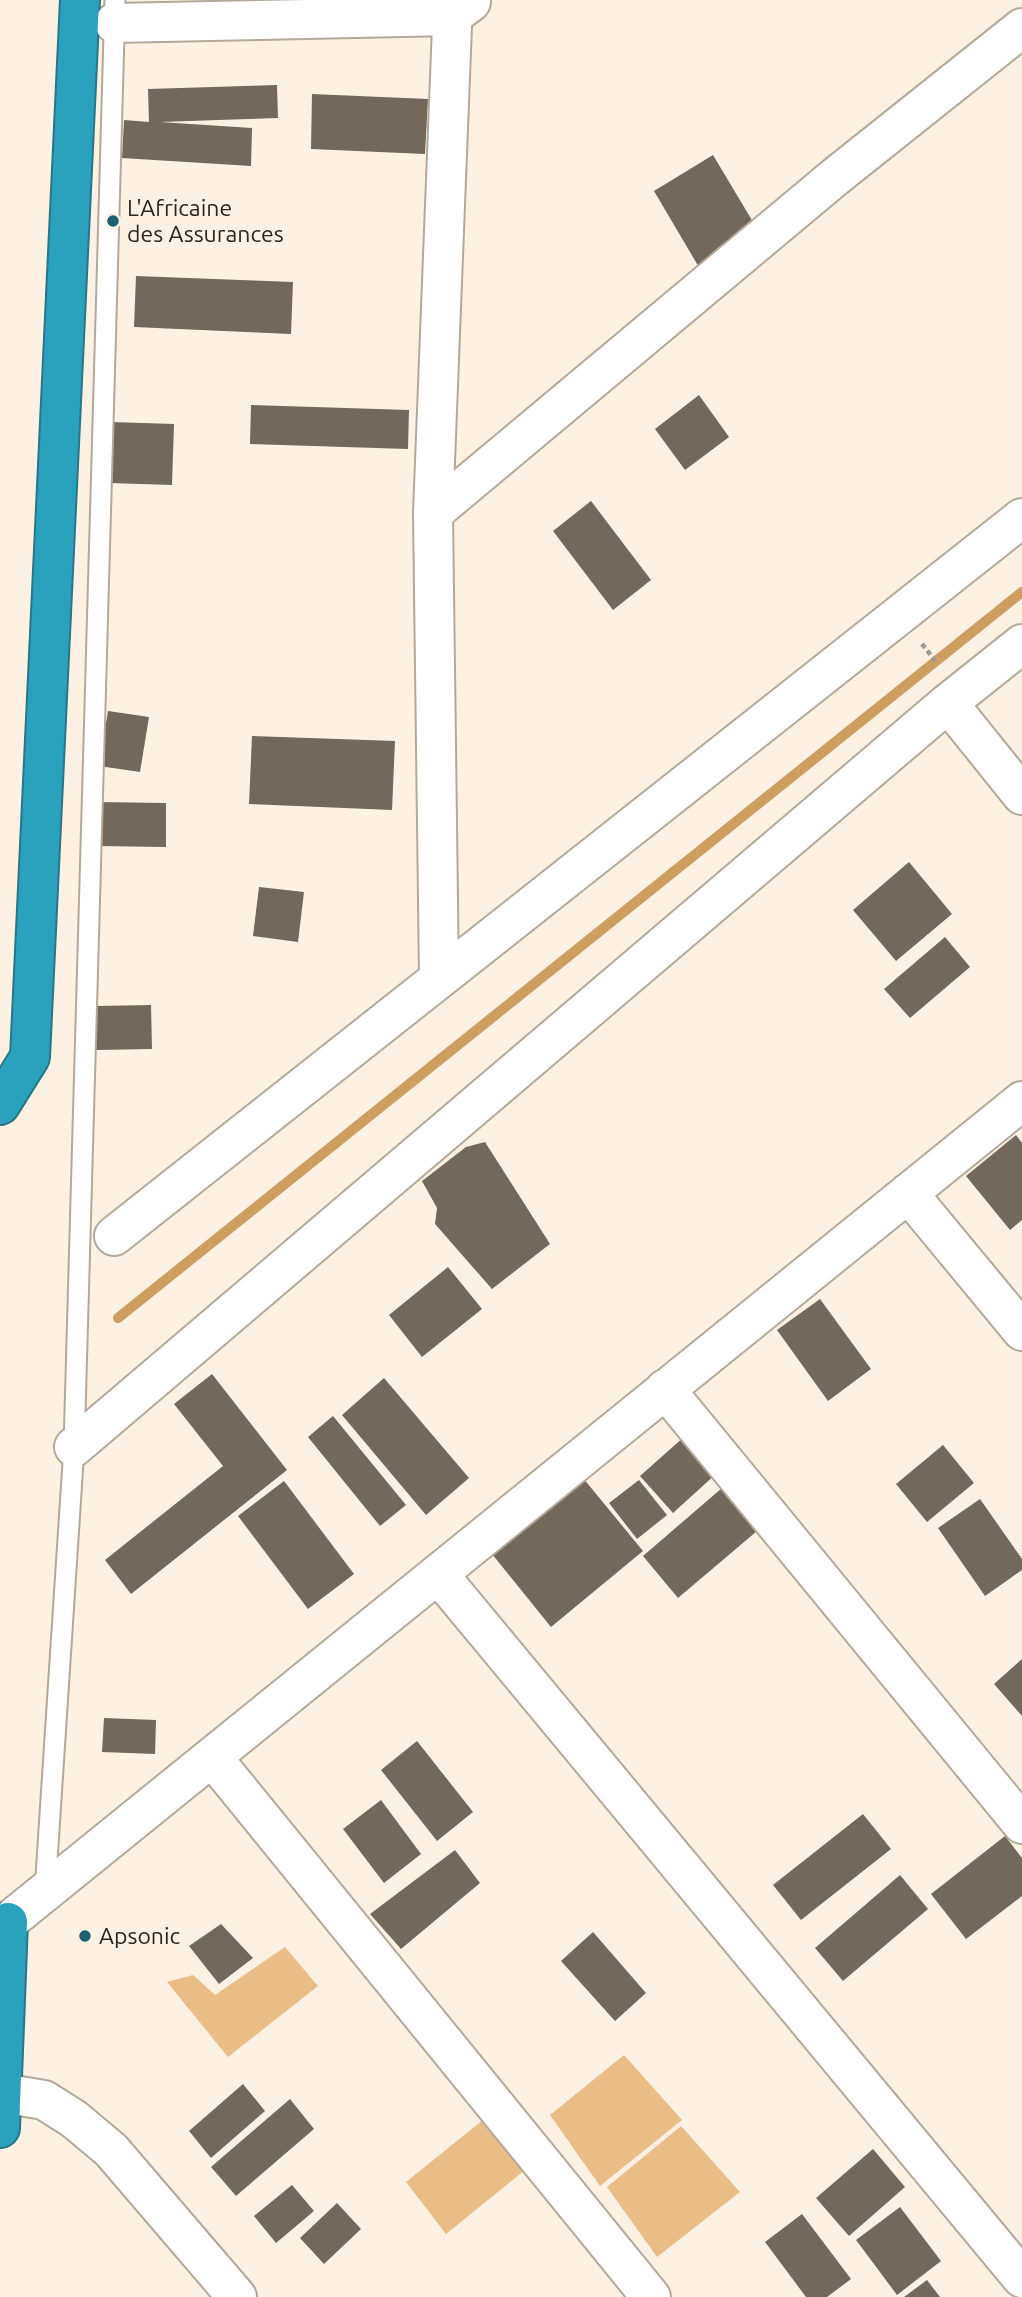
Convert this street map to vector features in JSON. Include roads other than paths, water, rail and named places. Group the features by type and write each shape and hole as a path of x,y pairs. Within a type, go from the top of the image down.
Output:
{"highway":[{"path":"0,1105 30,1056 79,0"},
{"path":"1,2110 8,1922"}],"street":[{"path":"115,12 460,5 433,513 439,978"},
{"path":"433,513 835,177 1022,28"},
{"path":"114,1236 1022,518"},
{"path":"74,1447 947,688 1022,644"},
{"path":"947,688 1022,795"},
{"path":"8,1922 1022,1101"},
{"path":"908,1193 1022,1331"},
{"path":"665,1390 1022,1824"},
{"path":"438,1574 1022,2278"},
{"path":"212,1757 651,2297"},
{"path":"1,2110 44,2100 74,2119 111,2150 237,2297"}],"lane":[{"path":"45,1892 74,1447 115,12"}],"waterway":[{"path":"118,1318 1022,592"}],"place":[{"name":"L'Africaine des Assurances","path":"113,221"},
{"name":"Apsonic","path":"85,1936"}]}
